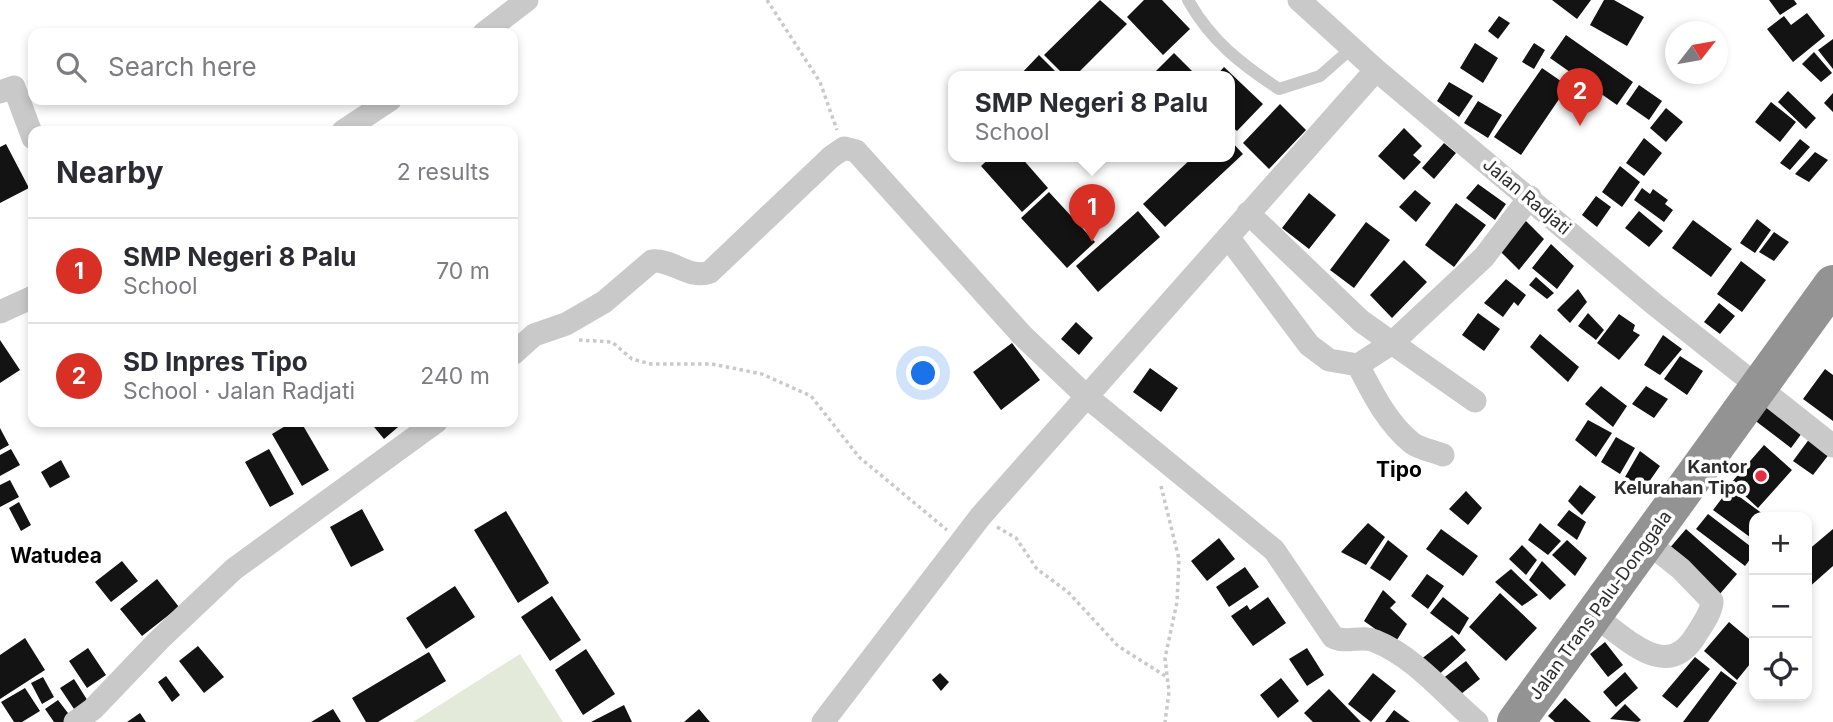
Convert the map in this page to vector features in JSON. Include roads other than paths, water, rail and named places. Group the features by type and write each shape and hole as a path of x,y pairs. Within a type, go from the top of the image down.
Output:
{"highway":[{"name":"Jalan Trans Palu-Donggala","path":"1516,722 1833,284"}],"street":[{"path":"491,28 527,0"},
{"name":"Jalan Radjati","path":"1299,0 1376,70 1833,446"},
{"path":"823,722 960,540 1376,70"},
{"path":"0,92 14,87 29,126"},
{"path":"351,126 383,105"},
{"path":"518,349 534,335 586,314 652,261 668,262 693,274 710,272 844,148 861,155 1022,335 1087,397 1274,550 1333,637 1340,640 1370,639 1378,642 1420,670 1477,722"},
{"path":"1227,237 1309,345 1329,360 1358,365 1392,343 1483,257 1530,197"},
{"path":"1248,213 1361,321 1475,401"},
{"path":"0,312 28,299"},
{"path":"1358,365 1375,399 1413,444 1443,455"},
{"path":"75,722 93,709 159,640 234,569 429,427"},
{"path":"1593,615 1657,658 1673,657 1690,644 1712,601 1681,569 1646,541"}],"lane":[{"path":"1188,0 1201,24 1233,58 1279,89 1320,76 1352,48"}],"place":[{"name":"SD Inpres Tipo","path":"1580,126"},
{"name":"SMP Negeri 8 Palu","path":"1092,242"},
{"name":"Kantor Kelurahan Tipo","path":"1761,476"}],"district":[{"name":"Tipo","path":"1399,469"},
{"name":"Watudea","path":"56,555"}]}
